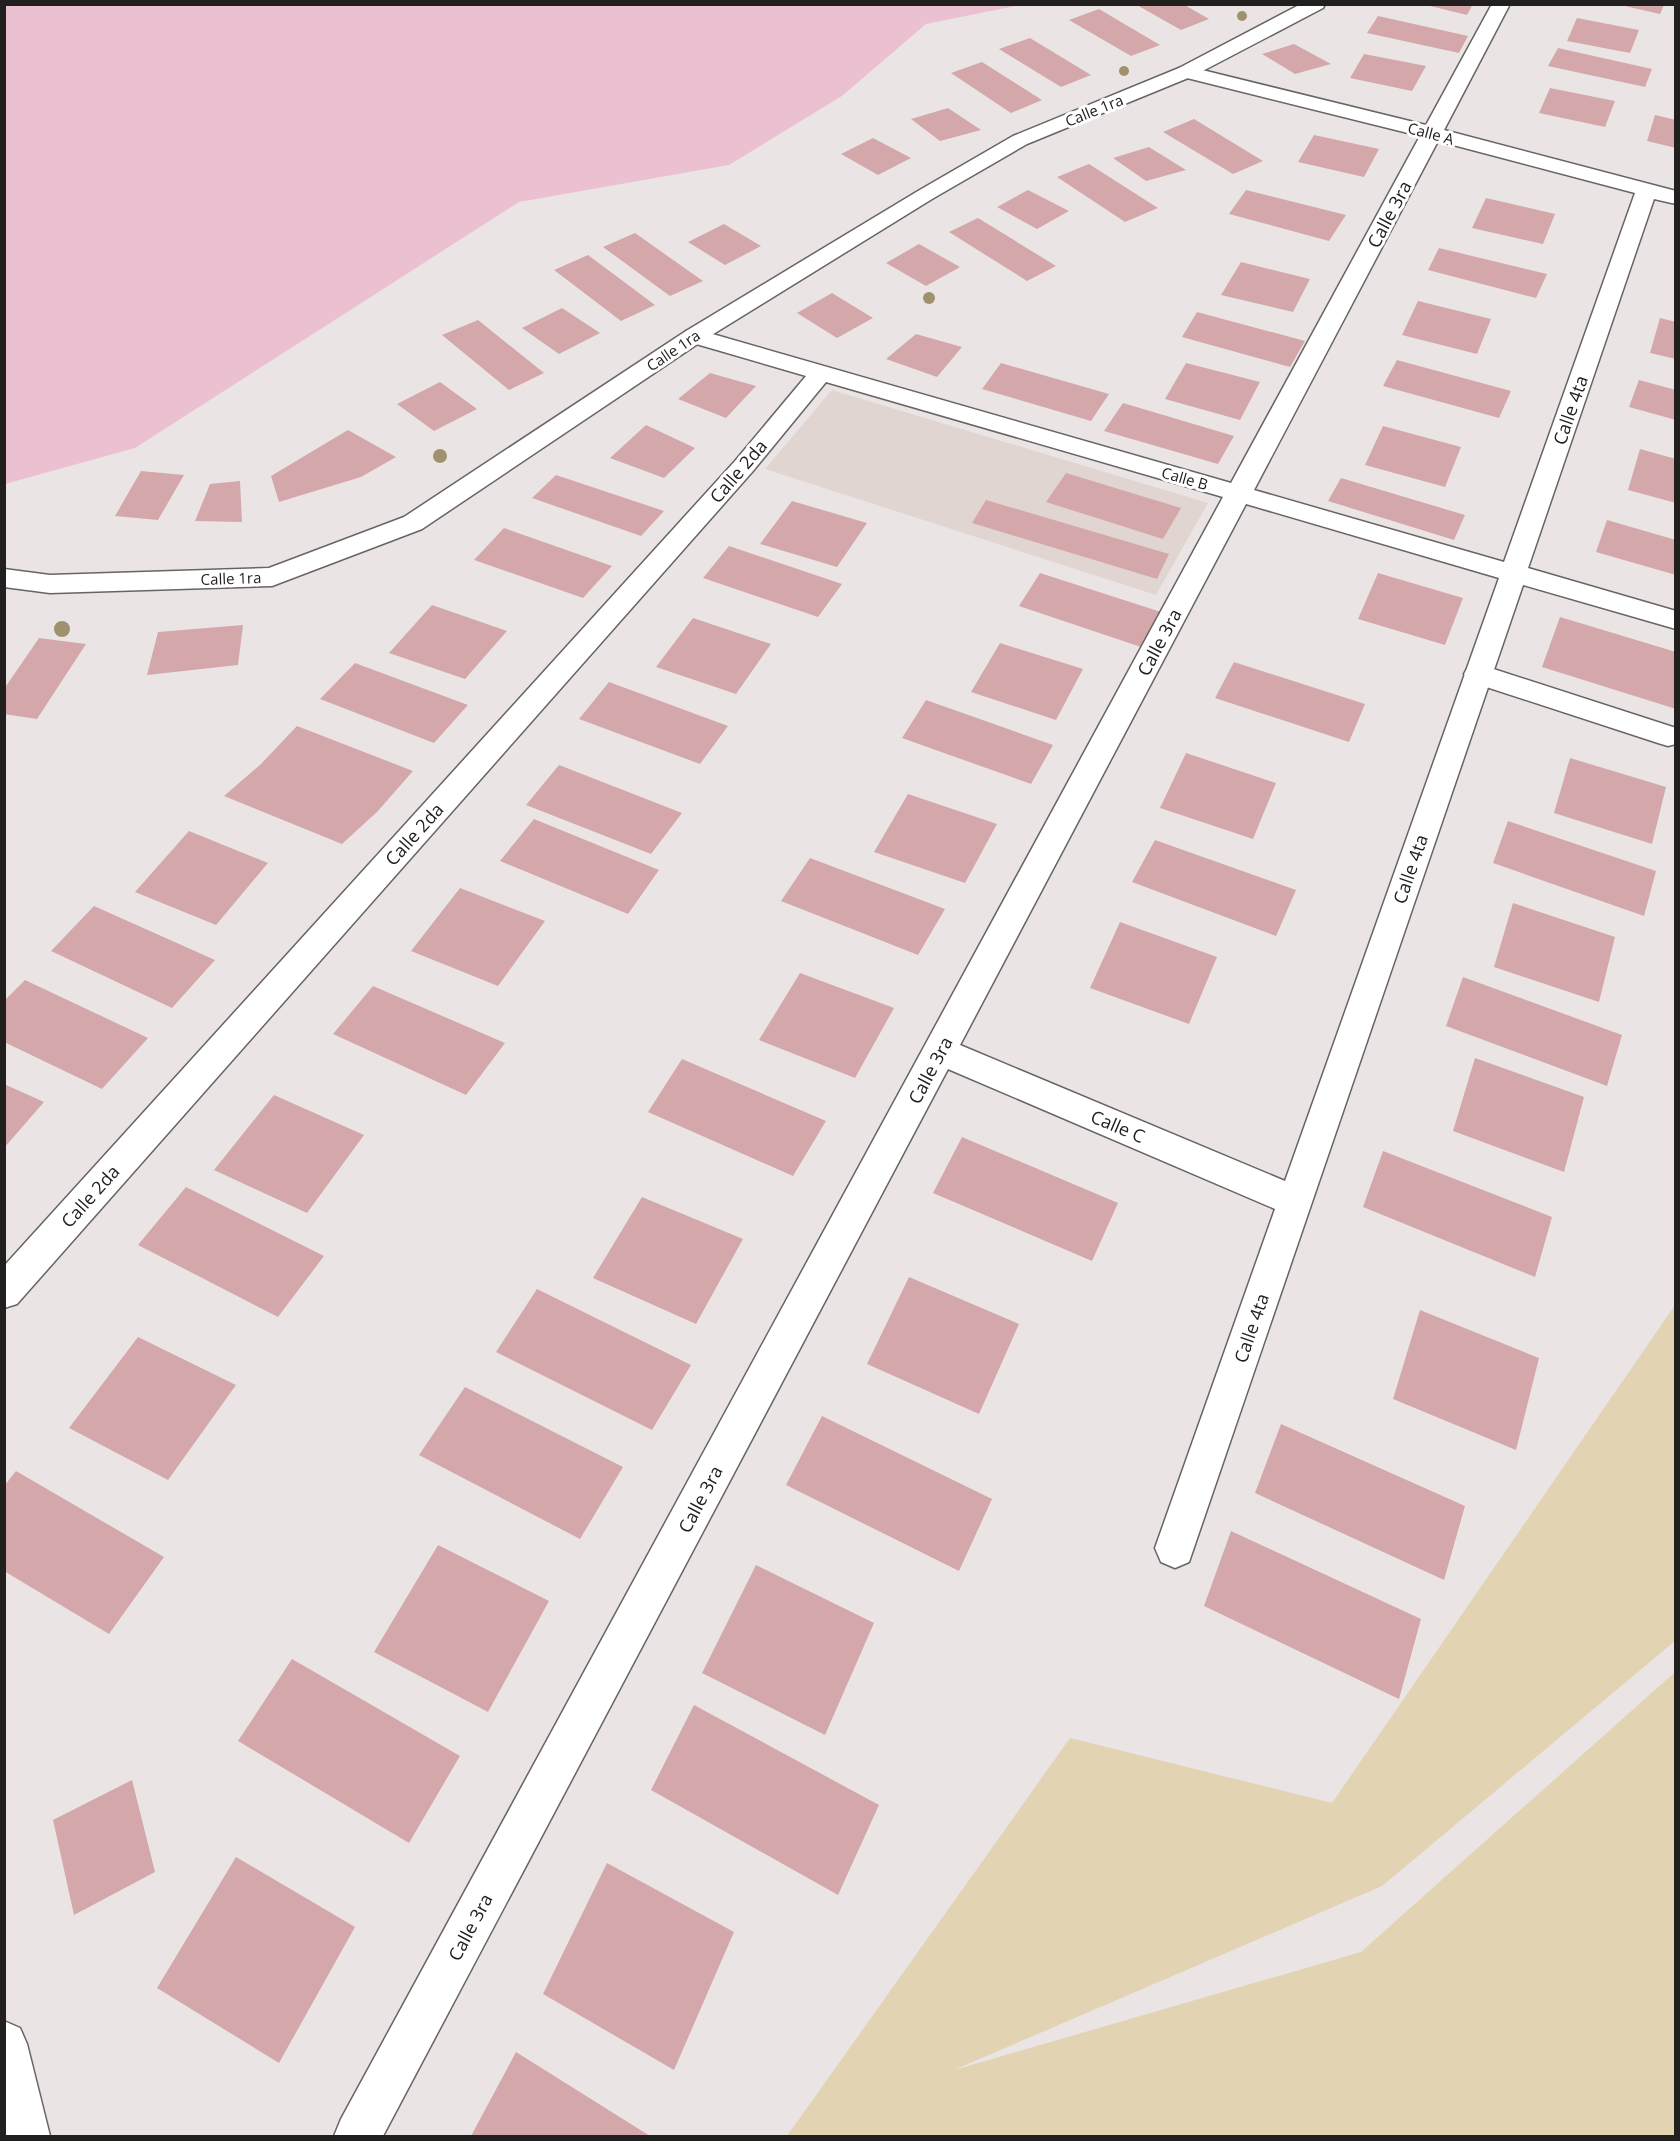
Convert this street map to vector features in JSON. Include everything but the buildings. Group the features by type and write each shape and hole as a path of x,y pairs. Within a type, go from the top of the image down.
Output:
{"street":[{"name":"Calle 1ra","path":"4,578 50,584 272,577 413,523 694,336 906,206 1020,140 1186,72 1316,4"},
{"name":"Calle 3ra","path":"358,2136 1501,4"},
{"name":"Calle A","path":"1186,72 1432,133 1676,198"},
{"name":"Calle 4ta","path":"1175,1548 1646,191"},
{"name":"Calle B","path":"694,336 1676,620"},
{"name":"Calle 2da","path":"4,1292 736,475 821,372"},
{"path":"1478,674 1668,736"},
{"name":"Calle C","path":"940,1051 1295,1201"},
{"path":"4,2044 26,2136"}],"shaded area":[{"path":"5,4 1020,5 926,24 842,96 729,165 519,202 135,448 5,484"},
{"path":"832,390 1208,503 1156,595 765,469"},
{"path":"1675,1305 1675,1641 1382,1886 954,2070 1361,1952 1675,1672 1675,2136 787,2136 1070,1738 1332,1803"}]}
